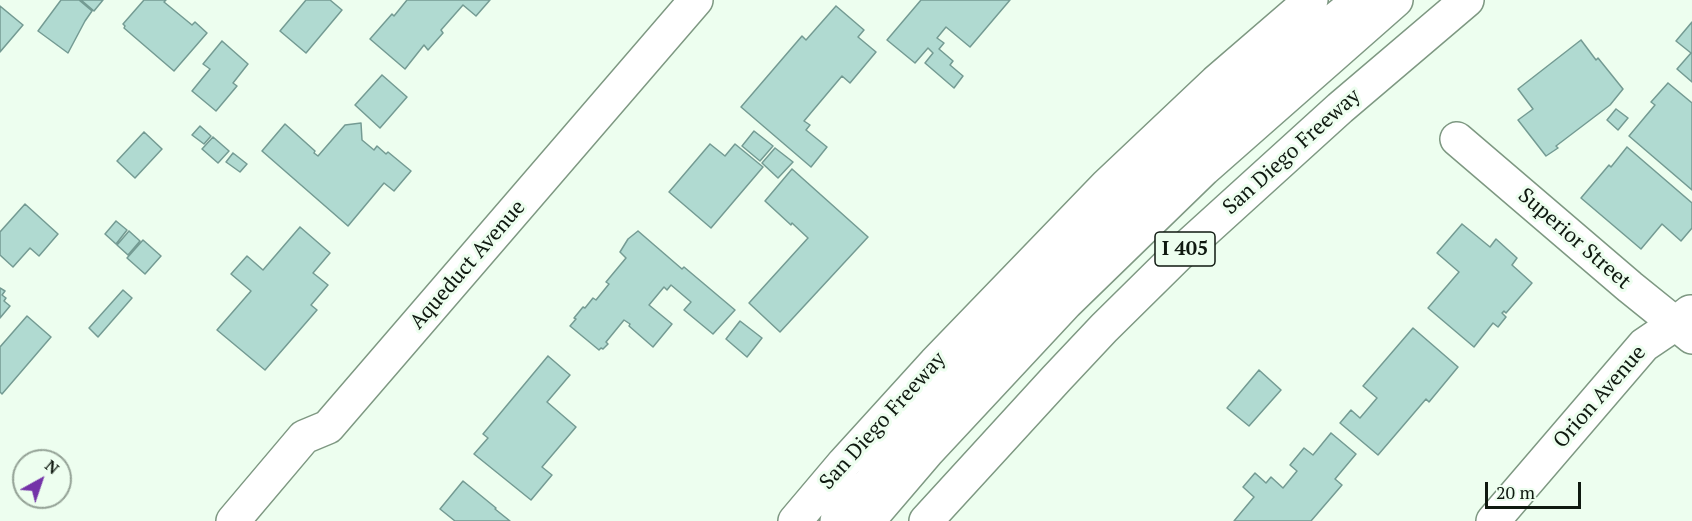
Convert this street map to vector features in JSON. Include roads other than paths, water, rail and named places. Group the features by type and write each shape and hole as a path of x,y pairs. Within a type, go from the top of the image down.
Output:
{"main road":[{"name":"Aqueduct Avenue","path":"233,521 304,437 328,427 696,0"},
{"name":"San Diego Freeway","path":"795,521 935,363 1099,193 1216,82 1311,0"},
{"path":"837,521 992,345 1087,249 1197,143 1359,0"},
{"path":"868,521 927,452 1066,303 1204,169 1396,0"},
{"name":"San Diego Freeway","path":"926,521 1104,328 1178,255 1340,108 1467,0"},
{"name":"Superior Street","path":"1457,139 1686,324"},
{"name":"Orion Avenue","path":"1493,521 1644,345 1686,324"}]}
